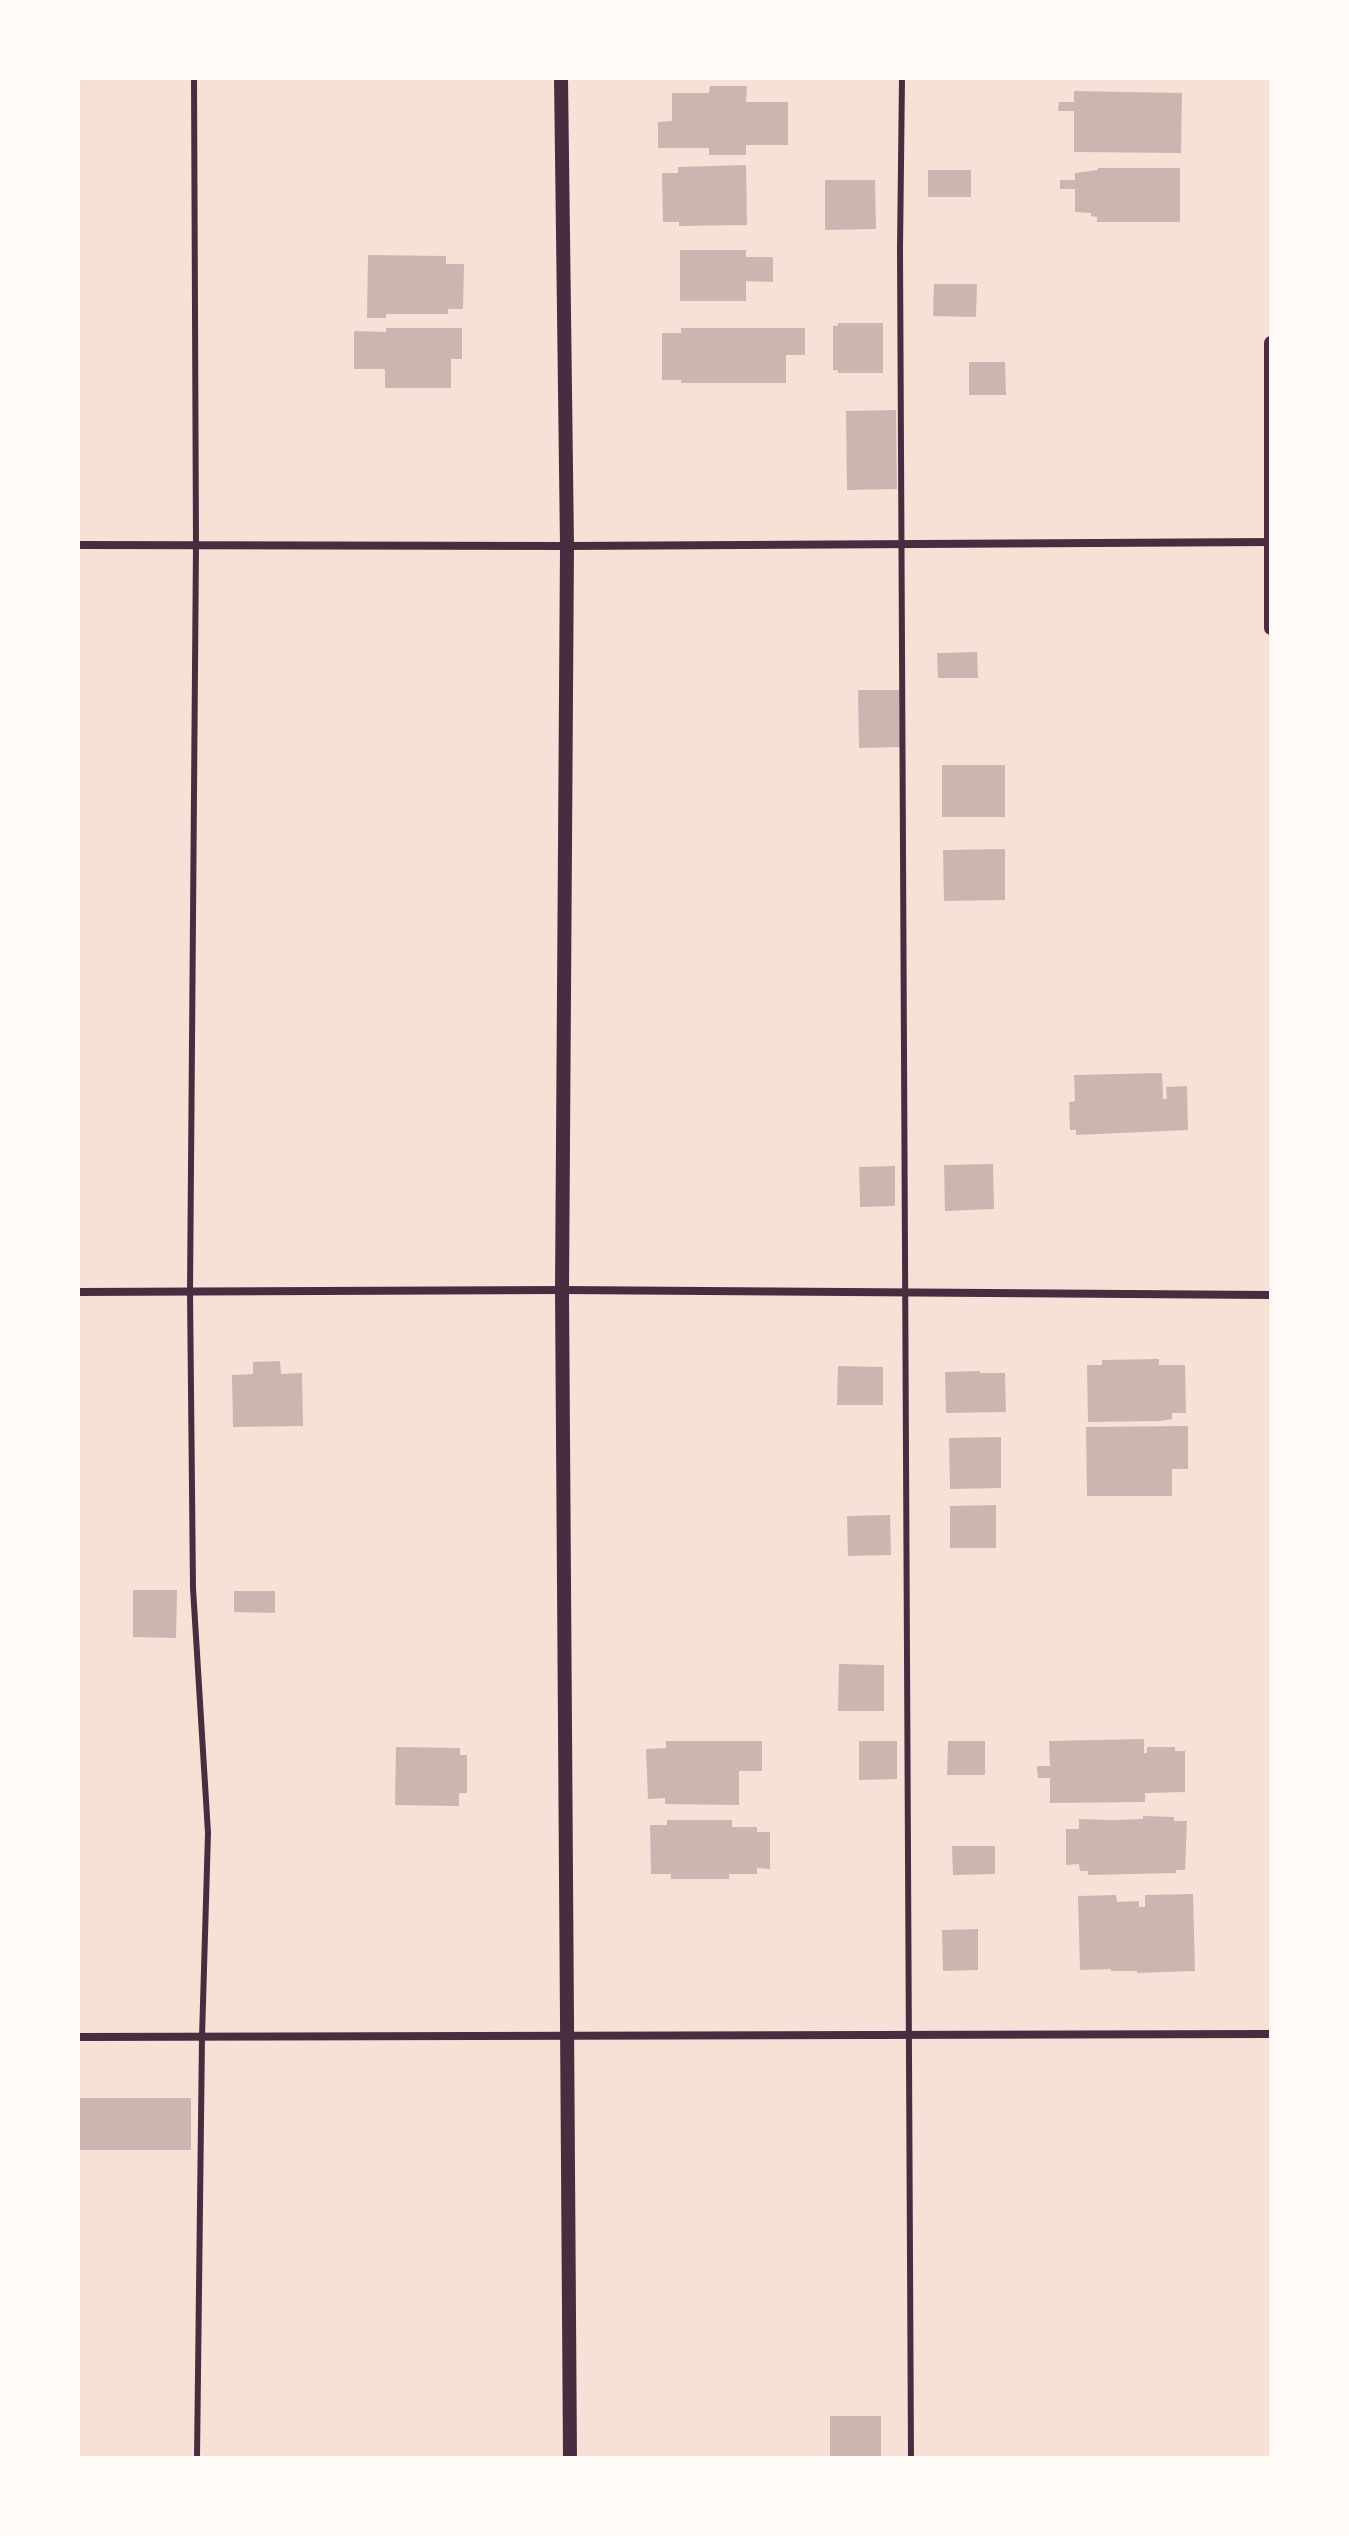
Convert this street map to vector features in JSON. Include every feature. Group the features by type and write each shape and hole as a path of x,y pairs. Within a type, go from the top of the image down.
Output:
{"street":[{"path":"561,78 567,546 562,1290 570,2458"},
{"path":"1271,343 1271,628"},
{"path":"78,545 1271,542"},
{"path":"78,1292 562,1290 1271,1295"},
{"path":"78,2037 1271,2034"}],"lane":[{"path":"194,78 196,545 190,1291 193,1588 208,1833 202,2037 197,2458"},
{"path":"902,78 911,2458"}],"building":[{"path":"710,86 747,86 746,102 788,102 788,145 746,145 746,155 709,155 709,148 658,148 658,122 672,121 672,93 709,93"},
{"path":"1074,91 1182,93 1181,153 1074,152 1074,111 1058,111 1059,102 1074,102"},
{"path":"746,165 747,225 679,226 679,222 663,222 662,173 678,173 678,167"},
{"path":"1098,168 1180,168 1180,222 1097,222 1097,217 1091,216 1091,213 1075,212 1075,189 1060,189 1060,180 1075,180 1075,173"},
{"path":"928,170 971,170 971,197 928,197"},
{"path":"825,180 875,180 876,229 825,230"},
{"path":"680,250 746,250 746,257 773,257 773,282 746,281 746,301 680,301"},
{"path":"368,255 446,256 446,264 464,264 463,309 448,309 448,314 386,314 386,318 367,318"},
{"path":"934,284 977,284 976,317 933,316"},
{"path":"838,323 883,323 883,373 838,373 838,370 833,370 833,326 838,326"},
{"path":"386,328 462,328 462,359 451,359 451,388 385,388 385,369 354,369 354,331 386,332"},
{"path":"681,328 805,328 805,355 786,355 786,383 681,383 681,380 662,380 662,333 681,333"},
{"path":"969,362 1005,362 1006,395 969,395"},
{"path":"896,410 897,489 847,490 846,411"},
{"path":"977,652 978,678 938,678 937,653"},
{"path":"858,690 899,690 900,747 859,748"},
{"path":"942,765 1005,765 1005,817 942,817"},
{"path":"1005,849 1005,900 944,901 943,850"},
{"path":"1162,1073 1163,1099 1167,1099 1166,1087 1187,1086 1188,1130 1076,1135 1076,1130 1070,1130 1069,1102 1075,1101 1074,1075"},
{"path":"993,1164 994,1209 945,1211 944,1165"},
{"path":"895,1166 895,1206 860,1207 859,1167"},
{"path":"1159,1359 1159,1365 1185,1365 1186,1413 1172,1413 1172,1419 1160,1421 1088,1422 1087,1365 1102,1365 1102,1360"},
{"path":"280,1361 281,1374 302,1373 303,1426 233,1427 232,1375 253,1374 253,1362"},
{"path":"838,1366 883,1367 883,1405 837,1405"},
{"path":"945,1372 1005,1373 1006,1412 946,1413"},
{"path":"1188,1426 1188,1469 1172,1469 1172,1496 1087,1496 1086,1427"},
{"path":"1001,1437 1001,1488 950,1489 949,1438"},
{"path":"996,1505 996,1548 950,1548 950,1506"},
{"path":"890,1515 891,1555 848,1556 847,1516"},
{"path":"133,1590 177,1590 176,1638 133,1637"},
{"path":"234,1591 275,1591 275,1613 234,1612"},
{"path":"839,1664 884,1665 884,1711 838,1711"},
{"path":"1144,1739 1144,1753 1147,1753 1147,1747 1175,1747 1175,1751 1185,1751 1185,1792 1145,1793 1145,1802 1050,1803 1050,1778 1038,1778 1037,1766 1050,1766 1049,1741"},
{"path":"666,1741 762,1741 762,1771 739,1771 739,1805 665,1804 665,1798 648,1799 646,1749 666,1748"},
{"path":"859,1741 897,1741 897,1779 859,1780"},
{"path":"948,1741 985,1741 985,1775 947,1775"},
{"path":"396,1747 460,1748 460,1755 467,1755 467,1793 459,1793 459,1806 395,1805"},
{"path":"1143,1816 1174,1817 1174,1821 1187,1821 1185,1870 1176,1870 1176,1873 1088,1875 1088,1871 1080,1871 1079,1864 1066,1865 1066,1829 1079,1829 1079,1819 1143,1819"},
{"path":"667,1820 732,1820 732,1827 757,1827 757,1832 770,1832 770,1869 757,1868 757,1874 729,1874 729,1879 671,1879 671,1874 651,1874 650,1825 667,1825"},
{"path":"952,1846 995,1846 995,1874 953,1875"},
{"path":"1193,1894 1195,1971 1137,1973 1111,1969 1080,1970 1078,1896 1116,1895 1117,1902 1139,1901 1139,1907 1145,1907 1145,1895"},
{"path":"978,1929 978,1970 943,1971 942,1930"},
{"path":"78,2098 191,2098 191,2150 78,2150"},
{"path":"830,2416 881,2416 881,2458 830,2458"}]}
